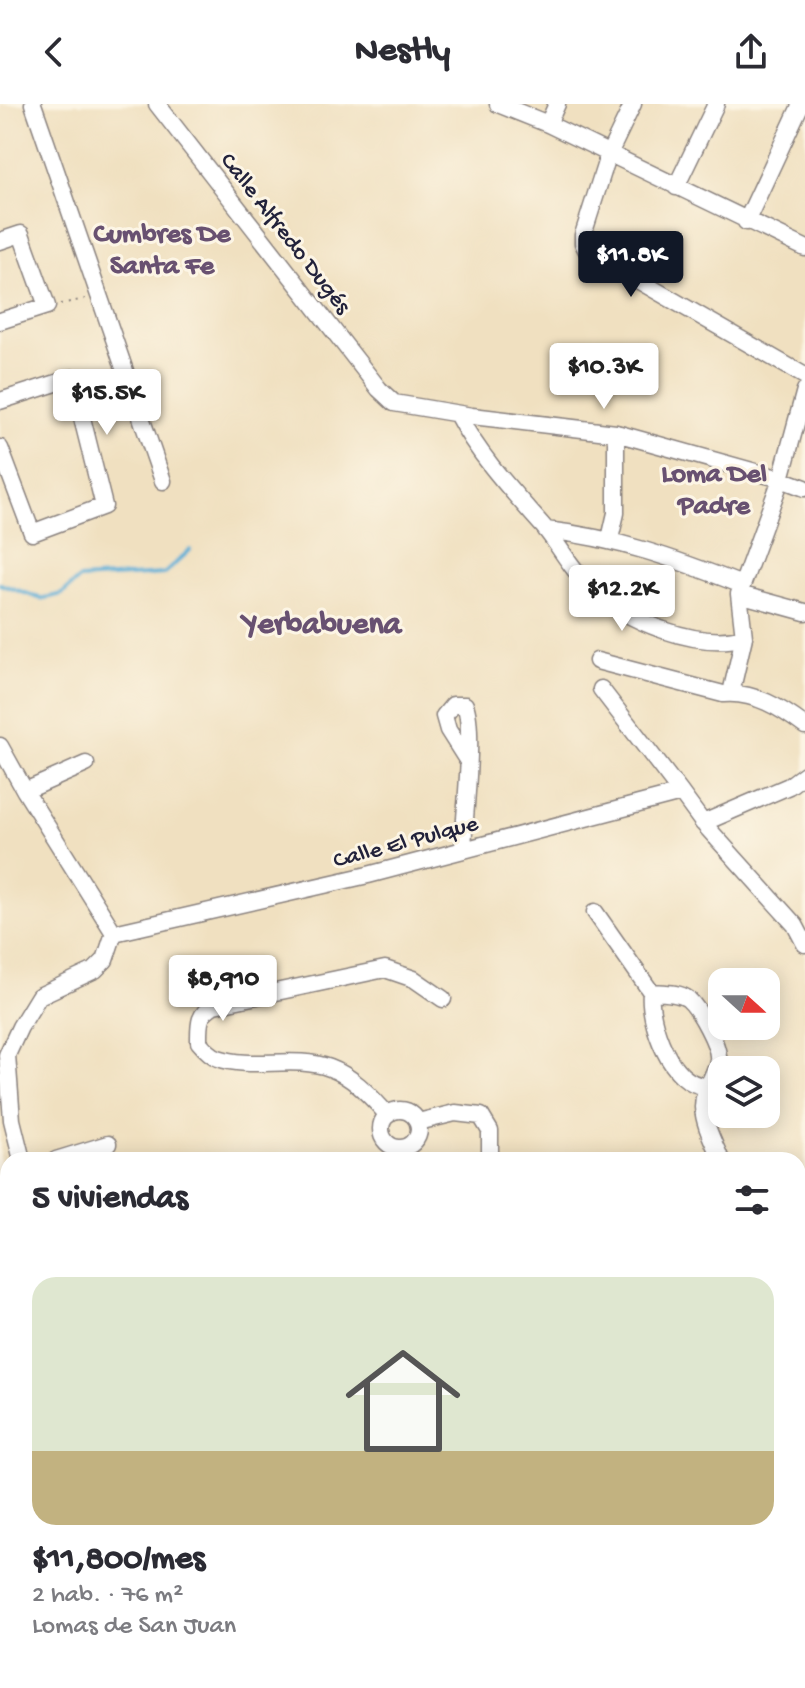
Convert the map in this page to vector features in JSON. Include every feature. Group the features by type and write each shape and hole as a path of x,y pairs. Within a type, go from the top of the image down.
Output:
{"street":[{"path":"33,104 163,481"},
{"name":"Calle Alfredo Dugés","path":"157,104 379,389 394,403 457,414"},
{"path":"498,104 548,124 608,156 805,248"},
{"path":"548,124 557,104"},
{"path":"633,104 608,156 583,235 587,251 805,376"},
{"path":"676,187 716,104"},
{"path":"746,222 801,104"},
{"path":"0,241 21,234 47,306 0,321"},
{"path":"0,401 72,378 104,506 32,533 0,448"},
{"path":"731,693 744,637 741,590 781,479 805,390"},
{"path":"457,414 616,433 805,488"},
{"path":"457,414 505,484 546,530 589,587 612,607 671,632 697,639 731,641 744,637"},
{"path":"610,539 616,513 616,433"},
{"path":"546,530 610,539 660,553 741,590 805,612"},
{"path":"597,661 723,694 731,693 776,704 805,726"},
{"path":"601,689 700,818 795,925 805,944"},
{"path":"0,746 114,933 105,960 95,970 39,996 7,1055 6,1126 18,1152"},
{"path":"463,849 467,760"},
{"path":"25,791 86,764"},
{"path":"700,818 789,786 805,774"},
{"name":"Calle El Pulque","path":"114,933 206,914 681,793"},
{"path":"595,912 651,992 654,1030 660,1040 685,1079 694,1086 706,1086"},
{"path":"388,1115 363,1088 329,1068 218,1058 199,1042 199,1019 205,1010 214,1005 385,969 414,979 443,999"},
{"path":"651,992 687,998 706,1025 719,1055 715,1071 706,1086 703,1107 707,1128 718,1152"},
{"path":"404,1152 387,1143 382,1134 382,1123 396,1110 405,1111 418,1122 419,1132 409,1152"},
{"path":"418,1122 455,1113 481,1116 490,1131 490,1152"},
{"path":"82,1152 108,1144"}],"path":[{"path":"47,306 100,296"}],"waterway":[{"path":"0,584 42,599 62,594 79,579 164,574 190,550"}],"district":[{"name":"Cumbres De Santa Fe","path":"162,247"},
{"name":"Loma Del Padre","path":"714,487"},
{"name":"Yerbabuena","path":"322,621"}]}
